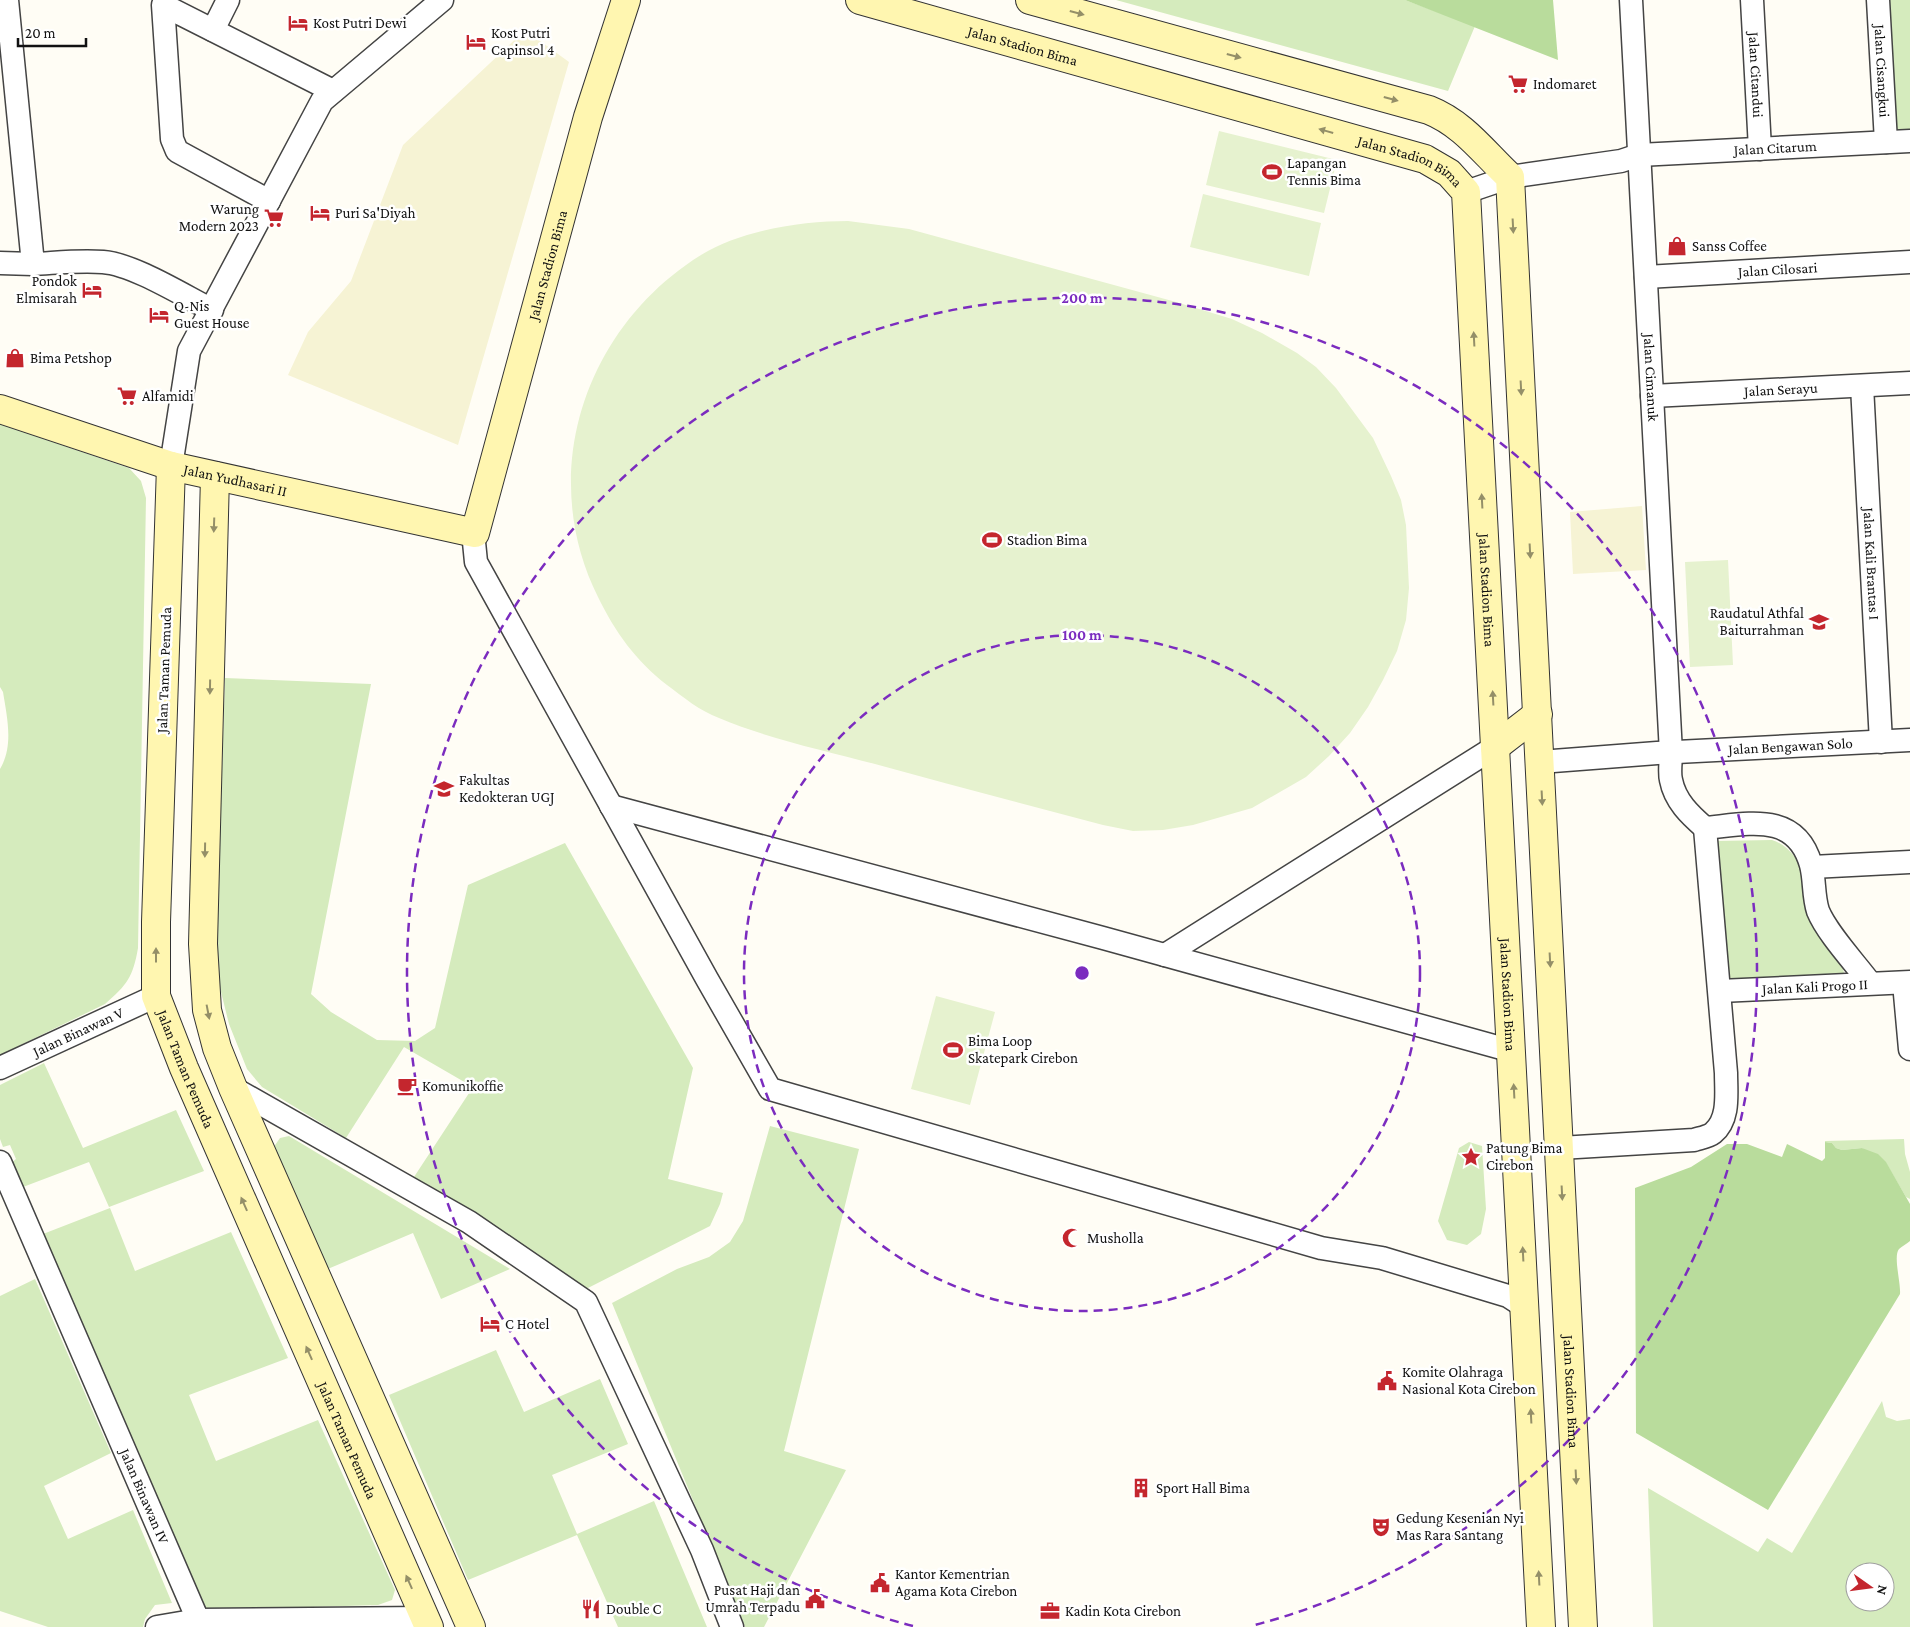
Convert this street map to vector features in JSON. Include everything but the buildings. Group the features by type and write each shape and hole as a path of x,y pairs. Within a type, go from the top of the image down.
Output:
{"street":[{"path":"7,0 33,264"},
{"path":"213,30 228,0"},
{"path":"171,466 189,351 322,100 442,0"},
{"name":"Jalan Stadion Bima","path":"475,533 588,117 626,0"},
{"name":"Jalan Stadion Bima","path":"860,0 1426,159 1449,173 1466,192 1541,1627"},
{"path":"1030,0 1429,110 1442,115 1470,136 1510,177"},
{"name":"Jalan Cimanuk","path":"1631,0 1671,753 1670,779 1681,803 1705,828"},
{"name":"Jalan Citandui","path":"1752,0 1760,149"},
{"name":"Jalan Cisangkui","path":"1878,0 1886,142"},
{"path":"159,2 333,90"},
{"path":"159,2 172,139 177,151 269,201"},
{"name":"Jalan Citarum","path":"1466,192 1510,177 1621,161 1639,155 1910,141"},
{"name":"Jalan Stadion Bima","path":"1510,177 1584,1627"},
{"name":"Jalan Cilosari","path":"1646,277 1910,262"},
{"path":"0,263 110,263 132,269 212,310"},
{"name":"Jalan Serayu","path":"1652,396 1910,383"},
{"name":"Jalan Kali Brantas I","path":"1862,386 1882,742"},
{"name":"Jalan Yudhasari II","path":"0,409 171,466 475,533"},
{"name":"Jalan Taman Pemuda","path":"171,466 156,996 184,1068 427,1623"},
{"path":"215,476 203,944 207,1010 217,1048 233,1088 471,1627"},
{"path":"475,533 476,562 770,1089 1321,1248 1382,1258 1508,1296 1525,1307 1568,1306"},
{"path":"1165,955 1495,747 1538,714"},
{"name":"Jalan Bengawan Solo","path":"1540,762 1910,740"},
{"path":"611,806 1165,955 1512,1051 1554,1047"},
{"path":"1560,1148 1694,1140 1712,1134 1722,1123 1726,1105 1726,1073 1705,828 1765,823 1786,828 1799,841 1812,867 1815,897 1819,912 1870,983"},
{"path":"1812,867 1910,862"},
{"path":"1907,982 1910,1049"},
{"name":"Jalan Kali Progo II","path":"1720,991 1907,982"},
{"name":"Jalan Binawan V","path":"0,1068 156,996"},
{"path":"233,1088 468,1222 586,1302 702,1550 732,1627"},
{"name":"Jalan Binawan IV","path":"0,1162 198,1620"},
{"path":"157,1627 198,1620 427,1623"}],"shaded area":[{"path":"525,30 569,62 458,445 288,375 308,332 351,281 403,145"},
{"path":"1642,506 1646,570 1573,574 1570,512"}],"green space":[{"path":"1116,0 1405,0 1475,26 1448,91"},
{"path":"1405,0 1553,0 1558,60"},
{"path":"1888,0 1910,0 1910,129 1895,130"},
{"name":"Lapangan Tennis Bima","path":"1219,131 1337,160 1324,213 1206,185"},
{"name":"Lapangan Tennis Bima","path":"1203,194 1321,223 1309,276 1190,247"},
{"name":"Stadion Bima","path":"848,221 909,229 1232,319 1297,353 1316,367 1336,388 1373,438 1401,500 1406,525 1409,588 1406,620 1397,651 1383,680 1368,707 1350,733 1306,777 1252,808 1193,825 1163,830 1133,831 1103,825 757,732 705,712 667,685 636,656 619,634 598,597 580,550 572,501 573,453 583,406 601,362 627,321 661,285 701,255 717,246 753,233 792,225"},
{"path":"0,424 129,468 141,481 146,498 138,948 134,966 124,986 105,1004 0,1055 0,769 7,751 8,731 3,692 0,687"},
{"path":"1728,560 1733,665 1690,667 1685,562"},
{"path":"225,678 371,684 311,994 331,1012 377,1040 415,1041 435,1028 468,885 565,843 693,1068 668,1179 723,1193 710,1226 586,1289 414,1177 473,1087 404,1047 346,1138 262,1087 247,1069 229,1024 220,988 216,955"},
{"path":"1772,840 1788,849 1803,870 1811,915 1843,969 1845,977 1730,981 1728,978 1714,841"},
{"name":"Bima Loop Skatepark Cirebon","path":"936,996 995,1012 970,1105 911,1089"},
{"path":"44,1063 83,1148 176,1110 204,1171 109,1207 89,1162 23,1187 11,1163 16,1159 10,1145 3,1147 0,1139 0,1085"},
{"path":"770,1126 859,1149 784,1451 846,1470 764,1627 745,1627 612,1303 677,1269 709,1257 730,1242 743,1221"},
{"path":"289,1136 510,1269 441,1299 413,1233 323,1271 273,1148 280,1138"},
{"path":"1904,1139 1905,1154 1910,1172 1910,1199 1906,1197 1886,1163 1862,1148 1842,1150 1836,1148 1832,1143 1825,1142 1825,1141"},
{"path":"1469,1142 1482,1146 1486,1209 1481,1234 1467,1245 1447,1240 1438,1221 1459,1148"},
{"path":"1825,1142 1832,1143 1836,1148 1842,1150 1862,1148 1878,1154 1886,1162 1910,1204 1910,1241 1897,1252 1900,1294 1768,1510 1636,1433 1635,1188 1691,1167 1727,1144 1747,1144 1782,1157 1787,1144 1822,1161 1825,1158"},
{"path":"110,1208 135,1271 231,1232 288,1358 189,1395 216,1461 318,1420 395,1590 392,1600 378,1605 209,1610 204,1606 141,1459 134,1451 43,1234"},
{"path":"35,1279 111,1453 44,1486 68,1539 133,1510 172,1603 155,1605 145,1619 143,1627 48,1627 0,1611 0,1296"},
{"path":"496,1350 524,1412 600,1379 628,1444 552,1475 577,1534 654,1501 707,1627 618,1627 577,1535 468,1580 389,1395"},
{"path":"1882,1401 1886,1417 1897,1421 1910,1419 1910,1627 1653,1627 1648,1488 1758,1552 1767,1538 1792,1553"}],"place":[{"name":"Kost Putri Dewi","path":"298,23"},
{"name":"Kost Putri Capinsol 4","path":"476,42"},
{"name":"Indomaret","path":"1518,84"},
{"name":"Lapangan Tennis Bima","path":"1272,172"},
{"name":"Puri Sa'Diyah","path":"320,213"},
{"name":"Warung Modern 2023","path":"274,218"},
{"name":"Sanss Coffee","path":"1677,246"},
{"name":"Pondok Elmisarah","path":"92,290"},
{"name":"Q-Nis Guest House","path":"159,315"},
{"name":"Bima Petshop","path":"15,358"},
{"name":"Alfamidi","path":"127,396"},
{"name":"Stadion Bima","path":"992,540"},
{"name":"Raudatul Athfal Baiturrahman","path":"1819,622"},
{"name":"Fakultas Kedokteran UGJ","path":"444,789"},
{"name":"Bima Loop Skatepark Cirebon","path":"953,1050"},
{"name":"Komunikoffie","path":"407,1086"},
{"name":"Patung Bima Cirebon","path":"1471,1157"},
{"name":"Musholla","path":"1072,1238"},
{"name":"C Hotel","path":"490,1324"},
{"name":"Komite Olahraga Nasional Kota Cirebon","path":"1387,1381"},
{"name":"Sport Hall Bima","path":"1141,1488"},
{"name":"Gedung Kesenian Nyi Mas Rara Santang","path":"1381,1527"},
{"name":"Kantor Kementrian Agama Kota Cirebon","path":"880,1583"},
{"name":"Pusat Haji dan Umrah Terpadu","path":"815,1599"},
{"name":"Double C","path":"591,1609"},
{"name":"Kadin Kota Cirebon","path":"1050,1611"}]}
